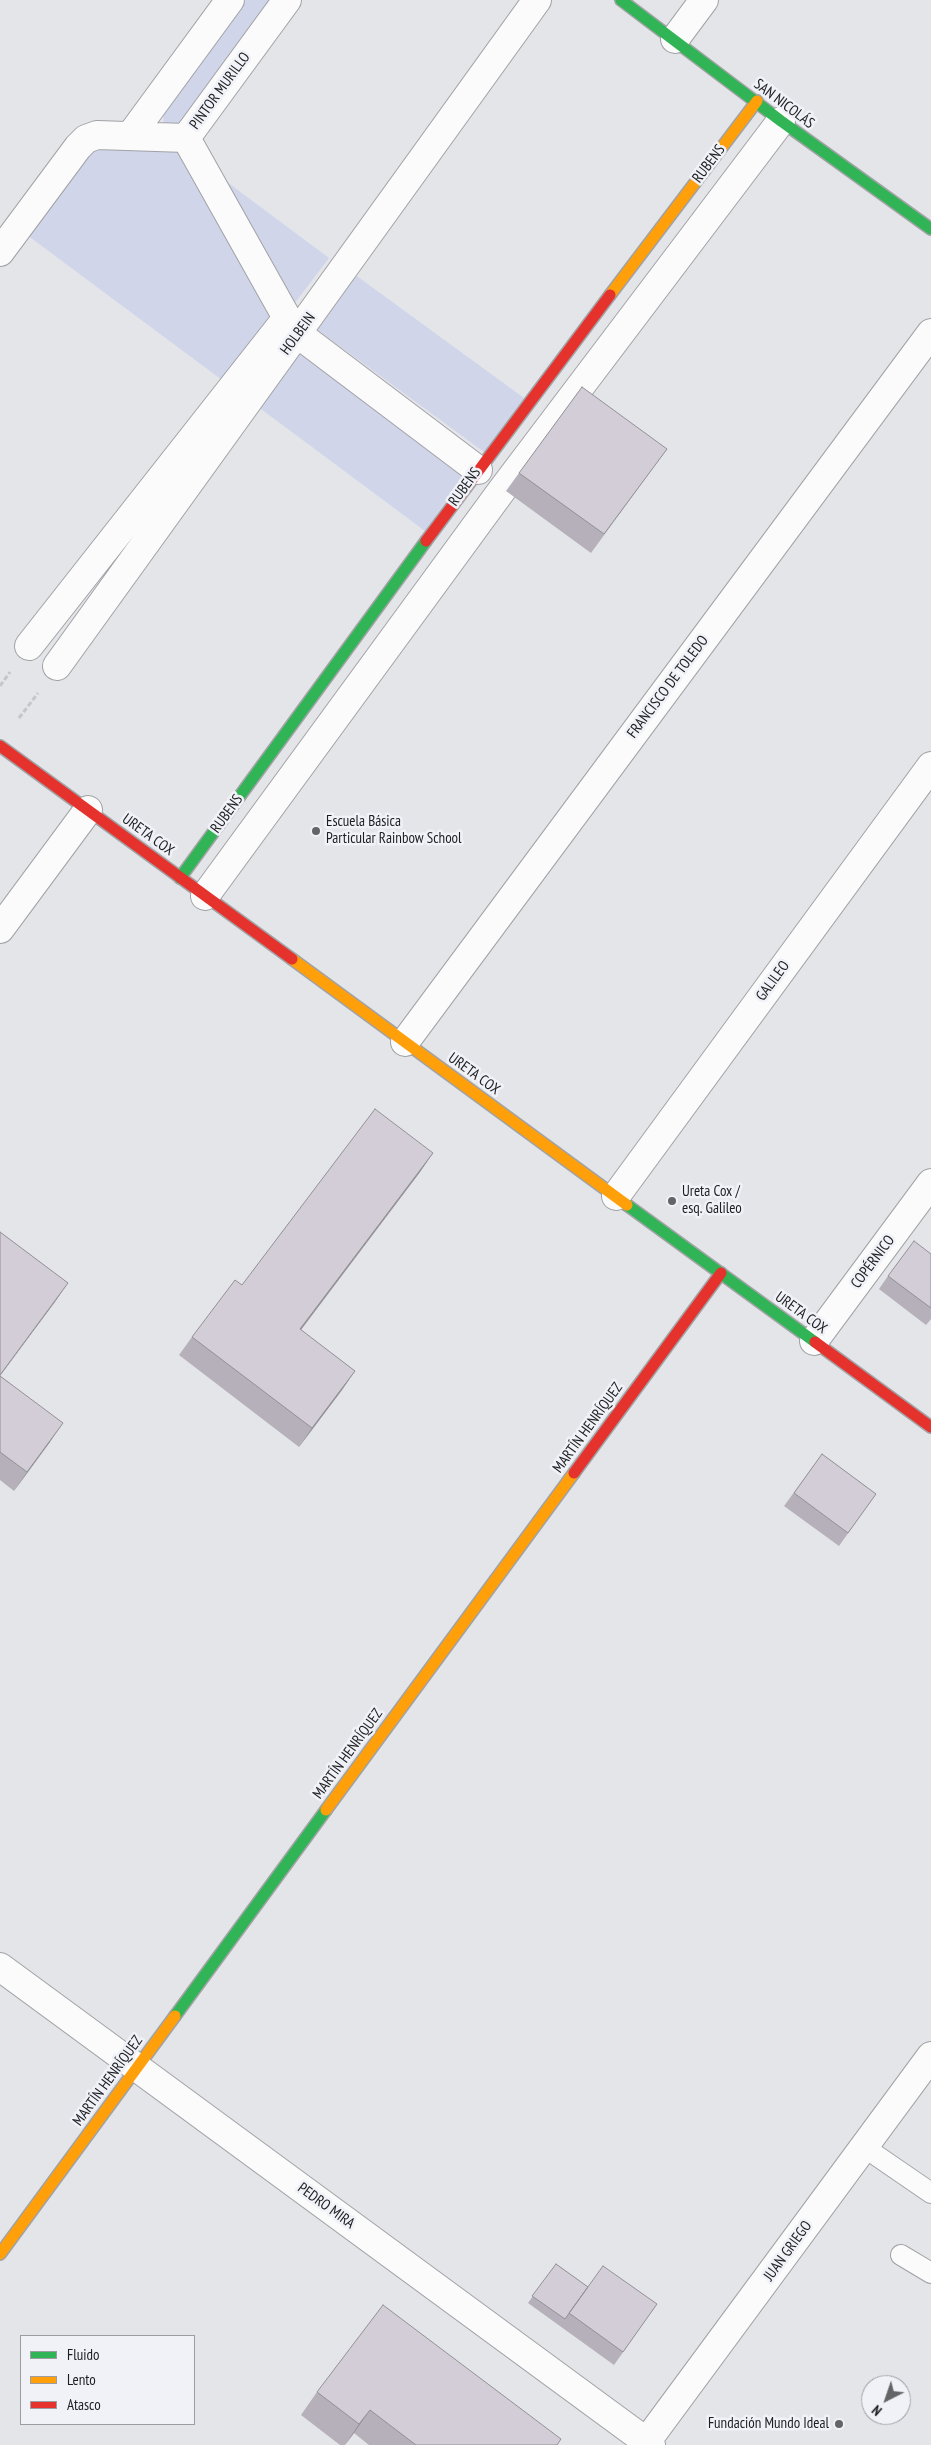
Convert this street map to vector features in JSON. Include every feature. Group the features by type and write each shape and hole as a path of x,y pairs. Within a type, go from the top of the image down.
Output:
{"street":[{"path":"131,135 230,0"},
{"name":"PINTOR MURILLO","path":"0,252 78,147 86,139 97,135 186,138 287,0"},
{"name":"HOLBEIN","path":"57,666 292,326 537,0"},
{"name":"SAN NICOLÁS","path":"621,0 781,121 931,229"},
{"path":"674,40 704,0"},
{"name":"RUBENS","path":"180,878 478,470 757,101"},
{"name":"RUBENS","path":"205,896 502,490 781,121"},
{"path":"186,138 292,326 478,470"},
{"name":"HOLBEIN","path":"29,646 292,326"},
{"name":"FRANCISCO DE TOLEDO","path":"405,1042 931,333"},
{"name":"URETA COX","path":"0,746 931,1426"},
{"name":"GALILEO","path":"616,1196 931,766"},
{"path":"0,929 88,810"},
{"name":"COPÉRNICO","path":"814,1341 931,1183"},
{"name":"MARTÍN HENRÍQUEZ","path":"0,2254 721,1273"},
{"name":"PEDRO MIRA","path":"0,1967 647,2444"},
{"name":"JUAN GRIEGO","path":"647,2444 931,2056"}],"lane":[{"path":"864,2147 931,2193"},
{"path":"901,2255 931,2273"}],"path":[{"path":"16,722 57,666"}],"shaded area":[{"path":"246,0 274,0 182,128 164,125 163,116"},
{"path":"185,147 282,334 468,470 425,531 27,235 95,148"},
{"path":"219,176 329,258 291,308"},
{"path":"354,274 524,398 484,452 315,328"}],"building":[{"path":"582,387 667,449 604,534 519,473"},
{"path":"375,1109 433,1153 300,1329 355,1371 312,1428 192,1337 235,1280 242,1285"},
{"path":"0,1232 68,1283 0,1375"},
{"path":"914,1241 931,1254 931,1308 888,1276"},
{"path":"0,1376 63,1423 27,1472 0,1452"},
{"path":"822,1454 876,1494 848,1533 794,1493"},
{"path":"556,2264 588,2287 565,2319 532,2296"},
{"path":"603,2266 657,2304 623,2352 569,2313"},
{"path":"383,2305 561,2439 557,2445 416,2445 370,2410 359,2424 317,2392"}],"traffic: fast":[{"path":"621,0 781,121 931,229"},
{"path":"180,878 426,541"},
{"path":"627,1205 815,1342"},
{"path":"175,2016 326,1810"}],"traffic: slow":[{"path":"610,295 757,101"},
{"path":"292,959 627,1205"},
{"path":"326,1810 574,1473"},
{"path":"0,2254 175,2016"}],"traffic: jam":[{"path":"426,541 610,295"},
{"path":"0,746 292,959"},
{"path":"574,1473 721,1273"},
{"path":"815,1342 931,1427"}],"place":[{"name":"Escuela Básica Particular Rainbow School","path":"316,831"},
{"name":"Ureta Cox / esq. Galileo","path":"672,1201"},
{"name":"Fundación Mundo Ideal","path":"839,2424"}]}
